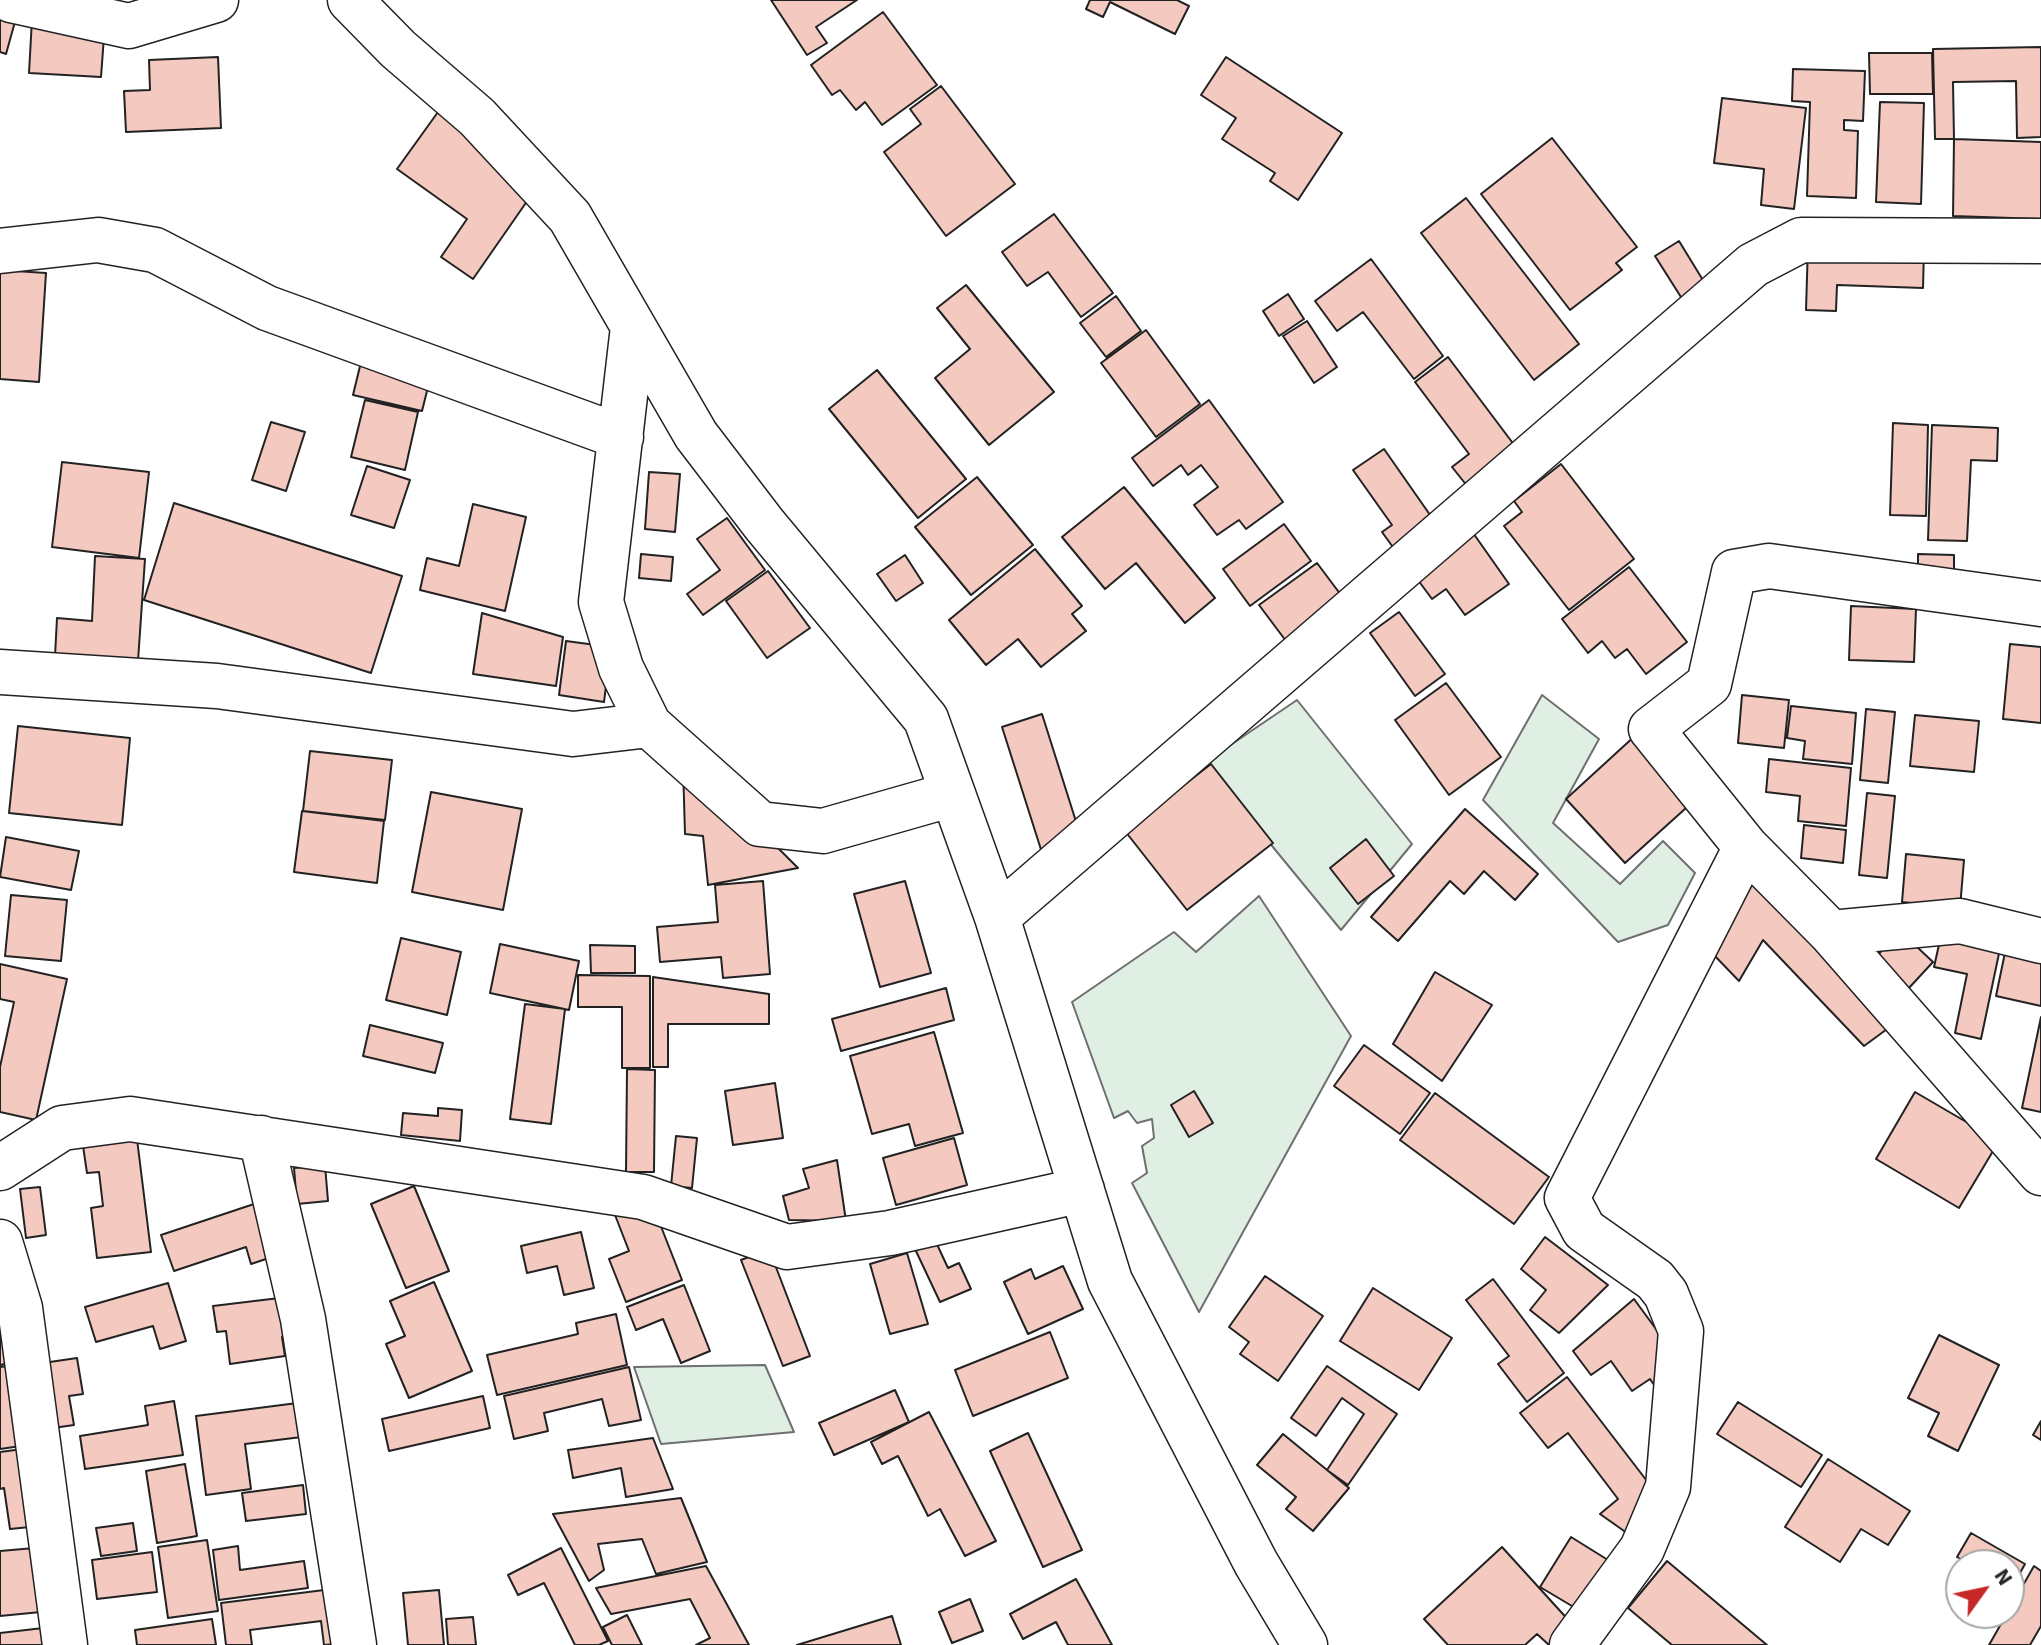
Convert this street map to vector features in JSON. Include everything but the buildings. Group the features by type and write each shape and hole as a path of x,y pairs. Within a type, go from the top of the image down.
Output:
{"street":[{"path":"11,0 129,26 216,0"},
{"path":"350,0 398,49 477,117 570,217 696,435 764,524 926,719 997,917 1110,1281 1256,1563 1305,1645"},
{"path":"0,251 98,240 155,250 267,308 621,437"},
{"path":"997,917 1753,265 1801,240 2041,241"},
{"path":"633,327 601,602 621,668 649,725 760,824 823,831 953,794"},
{"path":"2033,1157 1831,933 1746,847 1651,729 1709,684 1734,572 1769,566 2041,604"},
{"path":"0,672 217,686 573,734 649,725"},
{"path":"1572,1645 1642,1549 1668,1487 1681,1331 1666,1294 1655,1280 1584,1230 1567,1198 1746,847"},
{"path":"1831,933 1960,921 2041,941"},
{"path":"0,1168 62,1128 130,1119 643,1197 787,1247 890,1233 1082,1190"},
{"path":"261,1138 303,1319 354,1645"},
{"path":"0,1242 65,1645"}],"green space":[{"path":"1542,695 1599,739 1553,823 1620,884 1663,841 1695,873 1668,925 1618,942 1483,800"},
{"path":"1297,700 1412,844 1341,930 1204,763"},
{"path":"1259,896 1351,1036 1199,1312 1132,1183 1147,1173 1142,1146 1154,1138 1152,1119 1137,1123 1128,1111 1114,1118 1072,1002 1174,932 1196,952"},
{"path":"765,1365 794,1432 661,1444 634,1367"}]}
